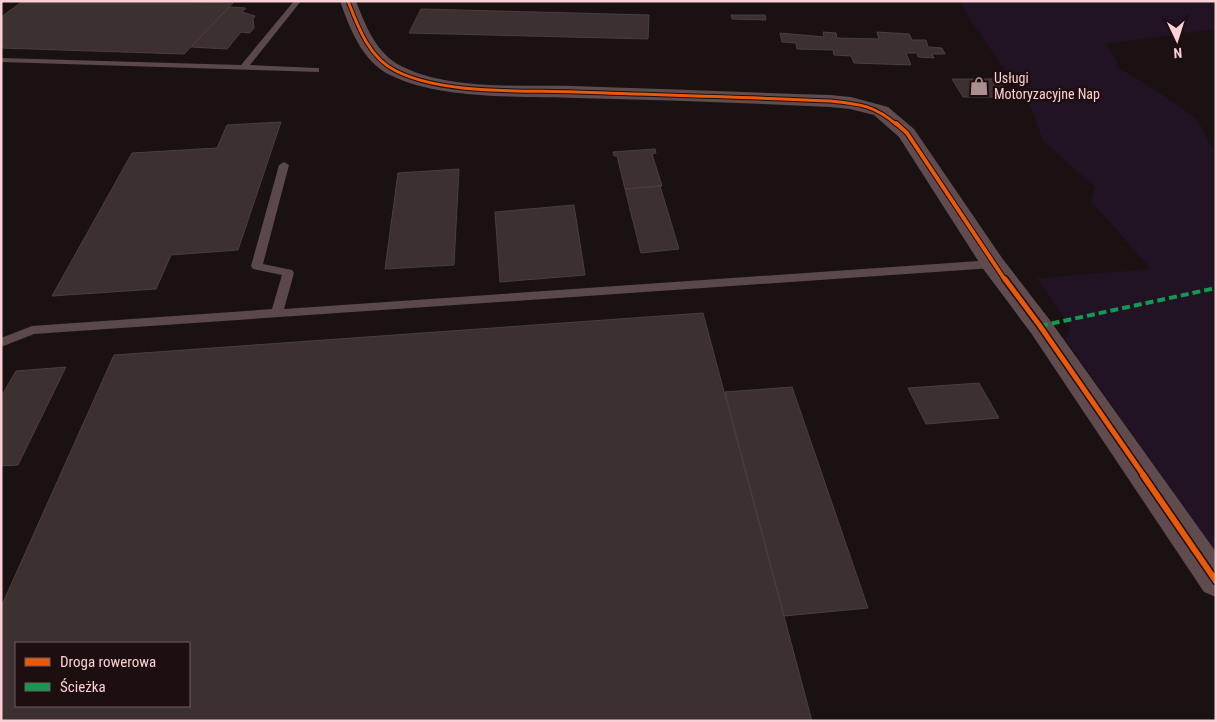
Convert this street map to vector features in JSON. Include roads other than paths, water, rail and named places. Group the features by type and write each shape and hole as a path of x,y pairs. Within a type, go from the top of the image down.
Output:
{"street":[{"path":"348,1 366,45 394,70 414,78 449,85 533,90 830,101 851,103 881,111 907,133 993,264 1040,326 1216,581"}],"lane":[{"path":"244,67 298,1"},
{"path":"1,60 316,70"},
{"path":"277,313 288,273 257,266 284,164"},
{"path":"1,343 32,330 993,264"}],"place":[{"name":"Usługi Motoryzacyjne Nap","path":"979,86"}]}
